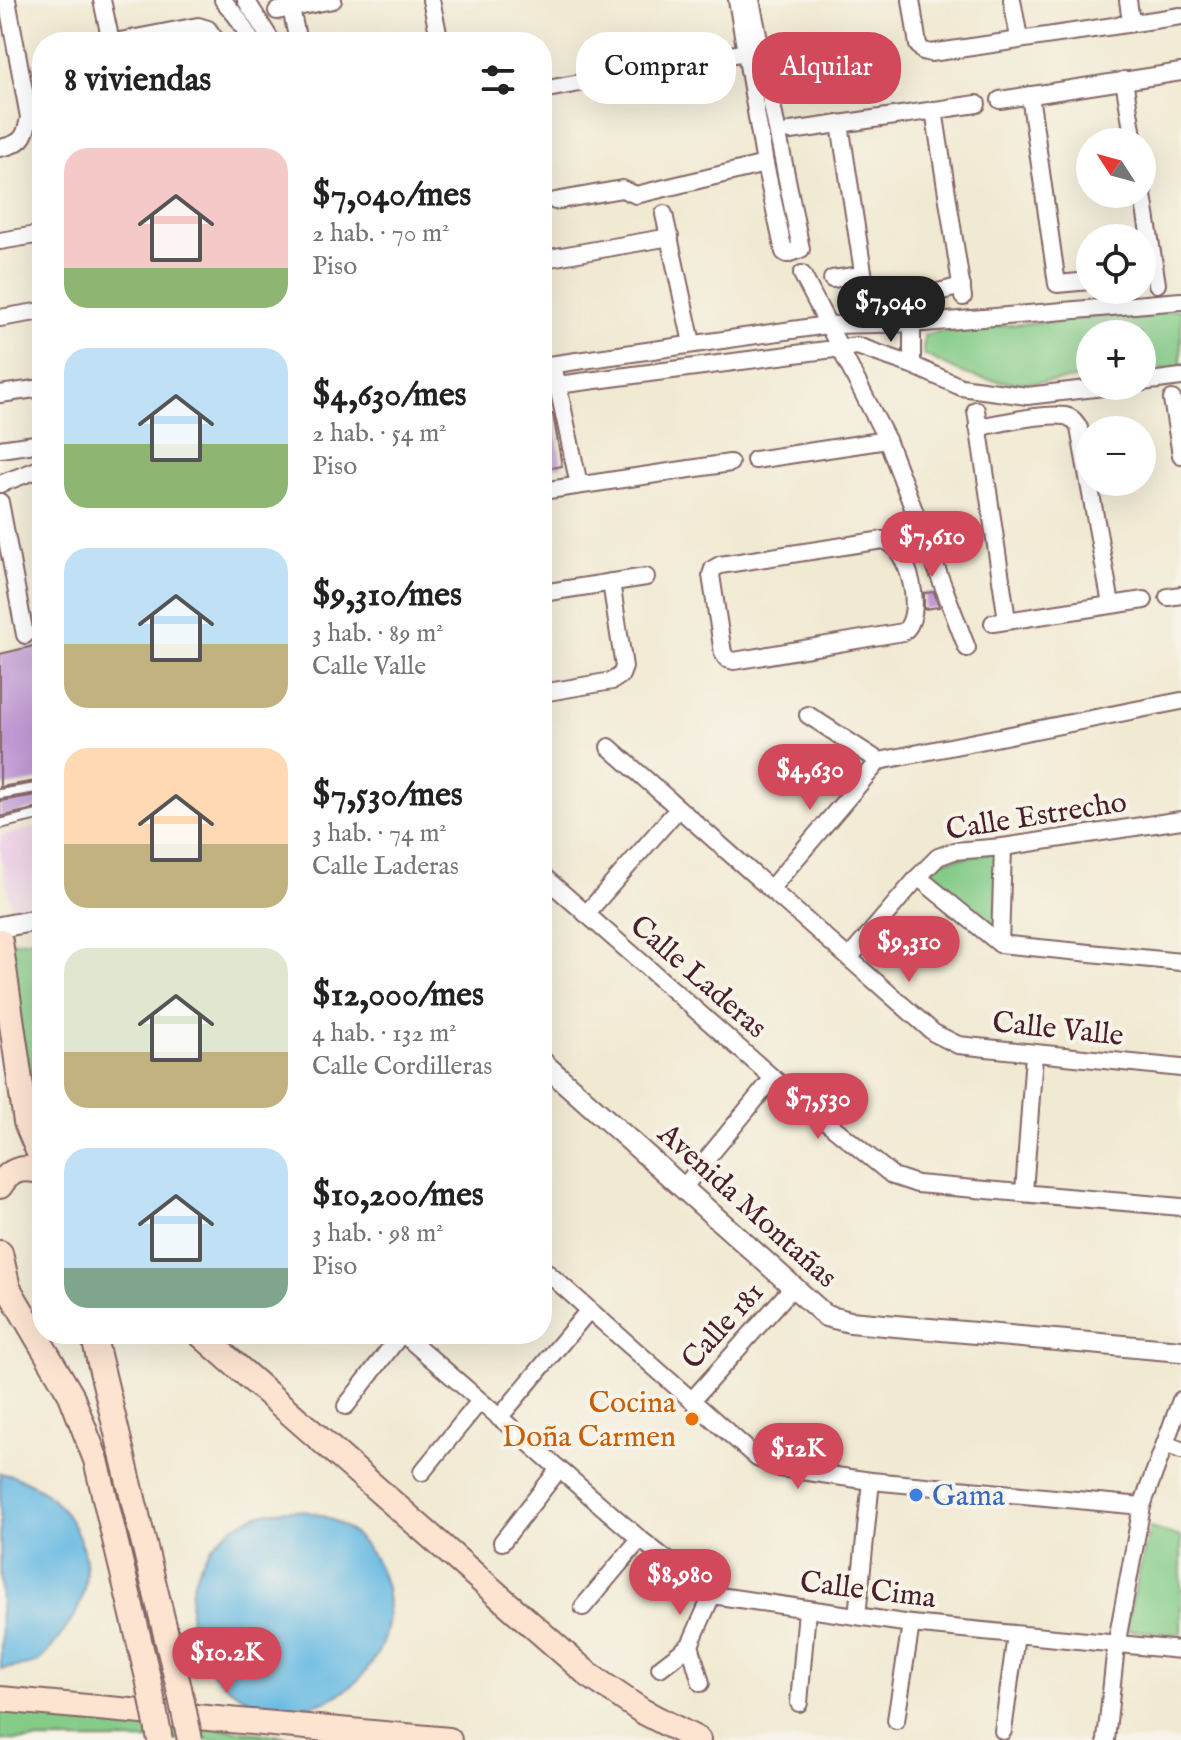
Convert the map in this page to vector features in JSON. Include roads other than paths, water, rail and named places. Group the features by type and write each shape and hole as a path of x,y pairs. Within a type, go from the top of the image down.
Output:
{"main road":[{"path":"0,941 26,1122 32,1136"},
{"path":"0,1186 16,1170 32,1169"},
{"path":"0,1256 8,1288 32,1329"},
{"path":"41,1344 71,1395 96,1460 160,1740"},
{"path":"95,1344 190,1740"},
{"path":"211,1344 589,1675 642,1711 698,1740"},
{"path":"0,1699 449,1740"}],"street":[{"path":"0,148 16,145 27,135 29,117 7,0"},
{"path":"102,0 110,32"},
{"path":"223,0 246,32"},
{"path":"246,0 266,32"},
{"path":"294,32 284,9 333,0"},
{"path":"431,0 438,32"},
{"path":"737,0 765,164 784,252 787,254 801,249 751,0"},
{"path":"911,0 918,45 923,51 931,53 1181,16"},
{"path":"1012,0 1019,38"},
{"path":"1128,0 1131,22"},
{"path":"166,32 198,26 210,32"},
{"path":"552,88 746,52"},
{"path":"1000,100 1181,72"},
{"path":"1124,80 1132,128"},
{"path":"1030,95 1057,284 1076,282"},
{"path":"791,131 977,104"},
{"path":"840,124 864,287 869,293 910,299 962,291 934,110"},
{"path":"555,201 622,189 636,195 765,164"},
{"path":"664,214 692,343"},
{"path":"0,241 32,236"},
{"path":"552,258 670,237"},
{"path":"802,274 887,440 967,648"},
{"path":"832,279 862,275"},
{"path":"910,299 912,365"},
{"path":"552,364 827,325 913,323 1181,301"},
{"path":"1115,304 1116,308"},
{"path":"0,318 32,313"},
{"path":"552,386 857,346 912,365 961,387 1027,396 1076,390"},
{"path":"1156,380 1181,377"},
{"path":"0,394 32,389"},
{"path":"552,393 579,485"},
{"path":"1027,396 1032,419"},
{"path":"1176,408 1181,455"},
{"path":"1111,604 1079,428 1074,419 1065,416 977,419 1000,622 1144,600"},
{"path":"755,460 887,440"},
{"path":"0,449 32,444"},
{"path":"552,489 730,463"},
{"path":"0,484 32,472"},
{"path":"0,502 25,635"},
{"path":"883,540 892,542 898,549 913,585 913,620 903,632 734,661 727,659 723,653 711,575 713,569 720,565 883,540"},
{"path":"552,591 646,577"},
{"path":"552,691 612,681 621,675 624,667 611,582"},
{"path":"913,585 940,582"},
{"path":"771,888 879,761 1181,701"},
{"path":"808,715 879,761"},
{"name":"Calle Valle","path":"609,747 934,1033 958,1045 1181,1068"},
{"path":"586,914 678,809"},
{"name":"Calle Estrecho","path":"849,958 938,857 954,851 1003,847 1181,820"},
{"path":"1000,944 1003,847"},
{"path":"918,877 1000,944 1181,962"},
{"name":"Calle Laderas","path":"552,884 773,1078 893,1176 917,1184 1181,1207"},
{"path":"0,927 32,921"},
{"path":"1024,1192 1034,1055"},
{"name":"Avenida Montañas","path":"552,1071 826,1316 850,1322 1181,1351"},
{"path":"683,1188 773,1078"},
{"path":"552,1277 757,1458 780,1468 871,1481 1142,1506"},
{"name":"Calle 181","path":"693,1399 793,1287"},
{"path":"499,1418 589,1310"},
{"path":"346,1406 394,1344"},
{"name":"Calle Cima","path":"414,1344 640,1539 712,1595 911,1624 1181,1650"},
{"path":"1106,1740 1116,1646 1142,1506 1173,1447 1181,1400"},
{"path":"422,1472 480,1401"},
{"path":"502,1542 559,1469"},
{"path":"857,1616 871,1481"},
{"path":"583,1607 640,1539"},
{"path":"660,1668 690,1645 712,1595"},
{"path":"799,1703 807,1610"},
{"path":"896,1720 911,1624"},
{"path":"1003,1731 1016,1635"},
{"path":"690,1645 701,1683"}],"lane":[{"path":"0,794 32,789"},
{"path":"0,824 32,816"}],"water":[{"path":"0,1473 23,1480 43,1491 60,1506 82,1545 86,1567 84,1590 76,1613 51,1649 34,1664 1,1669"},
{"path":"289,1510 327,1518 359,1539 380,1571 388,1609 380,1647 359,1679 327,1700 289,1708 251,1700 219,1679 198,1647 190,1609 198,1571 219,1539 251,1518"}],"place":[{"name":"Cocina Doña Carmen","path":"692,1419"},
{"name":"Gama","path":"916,1495"}]}
